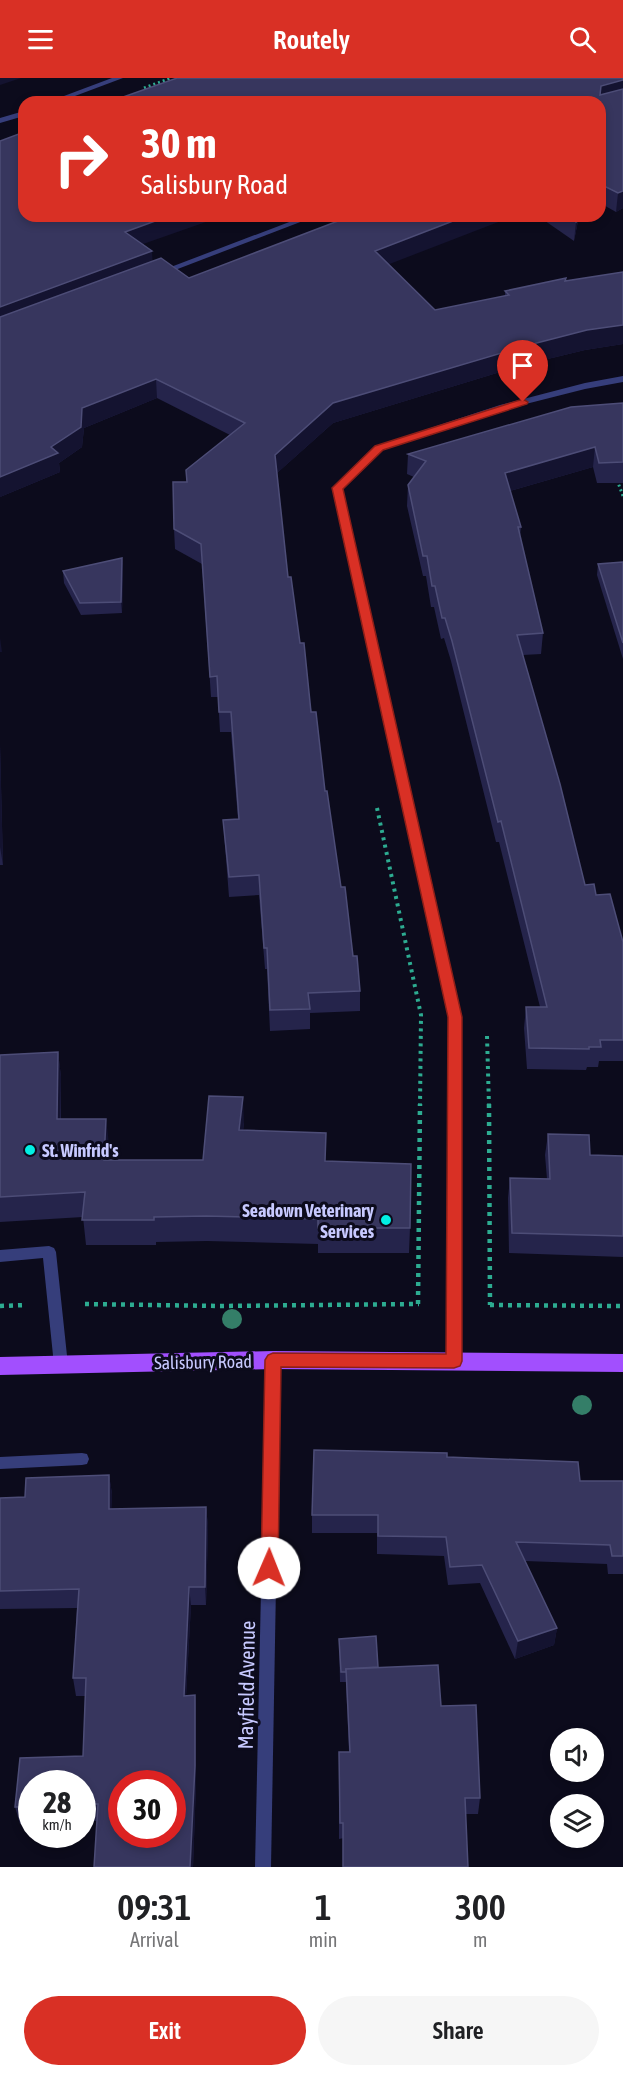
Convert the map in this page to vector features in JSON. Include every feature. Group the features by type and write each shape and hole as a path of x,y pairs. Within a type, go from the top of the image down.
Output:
{"main road":[{"name":"Salisbury Road","path":"0,1366 273,1360 623,1363"}],"street":[{"path":"69,96 119,78"},
{"path":"0,121 18,114"},
{"path":"148,277 296,222"},
{"path":"454,1361 455,1017 338,488 379,448 502,407 623,379"},
{"path":"0,1256 49,1252 61,1365"},
{"name":"Mayfield Avenue","path":"263,1867 273,1360"},
{"path":"0,1463 82,1459"}],"path":[{"path":"615,474 623,496"},
{"path":"485,1026 489,1048 490,1305"},
{"path":"0,1306 54,1303 220,1306 454,1303 623,1306"}],"building":[{"path":"177,78 623,78 623,80 601,86 600,95 623,89 623,191 618,193 606,187 606,96 126,96"},
{"path":"18,134 18,222 152,222 125,232 152,251 0,307 0,141"},
{"path":"335,222 450,222 375,251 435,310 509,295 505,291 566,278 565,281 623,272 623,325 587,330 525,346 333,403 275,455 288,577 291,577 300,643 304,643 311,712 316,712 325,791 327,791 341,887 345,887 353,956 357,956 360,991 308,993 310,1009 270,1010 267,948 264,948 259,875 229,877 223,820 239,819 231,712 219,712 217,676 210,677 201,544 174,529 173,482 187,482 186,470 245,423 156,379 82,408 81,427 51,447 58,453 0,477 0,317 161,258 189,278"},
{"path":"623,403 623,462 599,463 595,447 505,473 521,527 518,527 543,633 517,635 560,784 585,885 594,884 596,895 610,894 623,942 623,1040 600,1040 601,1047 589,1047 589,1049 529,1048 526,1007 547,1007 501,821 498,822 452,641 445,618 442,618 435,586 432,586 427,556 423,556 408,485 426,461 408,454 571,407"},
{"path":"122,558 121,602 80,603 63,571"},
{"path":"623,562 623,643 598,564"},
{"path":"58,1052 57,1119 106,1119 104,1160 203,1160 209,1096 243,1097 239,1130 326,1133 325,1161 411,1164 410,1228 318,1228 318,1219 206,1216 154,1217 154,1220 82,1220 85,1192 0,1197 0,1055"},
{"path":"548,1134 589,1135 590,1155 623,1156 623,1236 512,1233 510,1178 550,1179"},
{"path":"314,1450 447,1453 447,1457 578,1462 580,1481 623,1481 623,1556 612,1556 610,1545 516,1542 557,1628 518,1641 482,1565 450,1567 446,1537 378,1536 378,1515 312,1515"},
{"path":"109,1475 109,1509 206,1507 205,1587 189,1587 184,1696 195,1695 195,1766 190,1867 94,1867 98,1804 96,1804 96,1770 19,1770 20,1758 83,1756 86,1678 73,1678 79,1589 0,1591 0,1498 25,1497 26,1478"},
{"path":"376,1636 378,1667 346,1669 346,1672 341,1672 339,1639"},
{"path":"438,1665 441,1706 476,1705 480,1798 465,1798 468,1867 343,1867 339,1752 350,1752 346,1669"},
{"path":"18,1778 18,1807 15,1807"}],"place":[{"name":"St. Winfrid's","path":"30,1150"},
{"name":"Seadown Veterinary Services","path":"386,1220"}],"route":[{"path":"269,1568 273,1360 454,1361 455,1017 338,488 379,448 523,402"}]}
